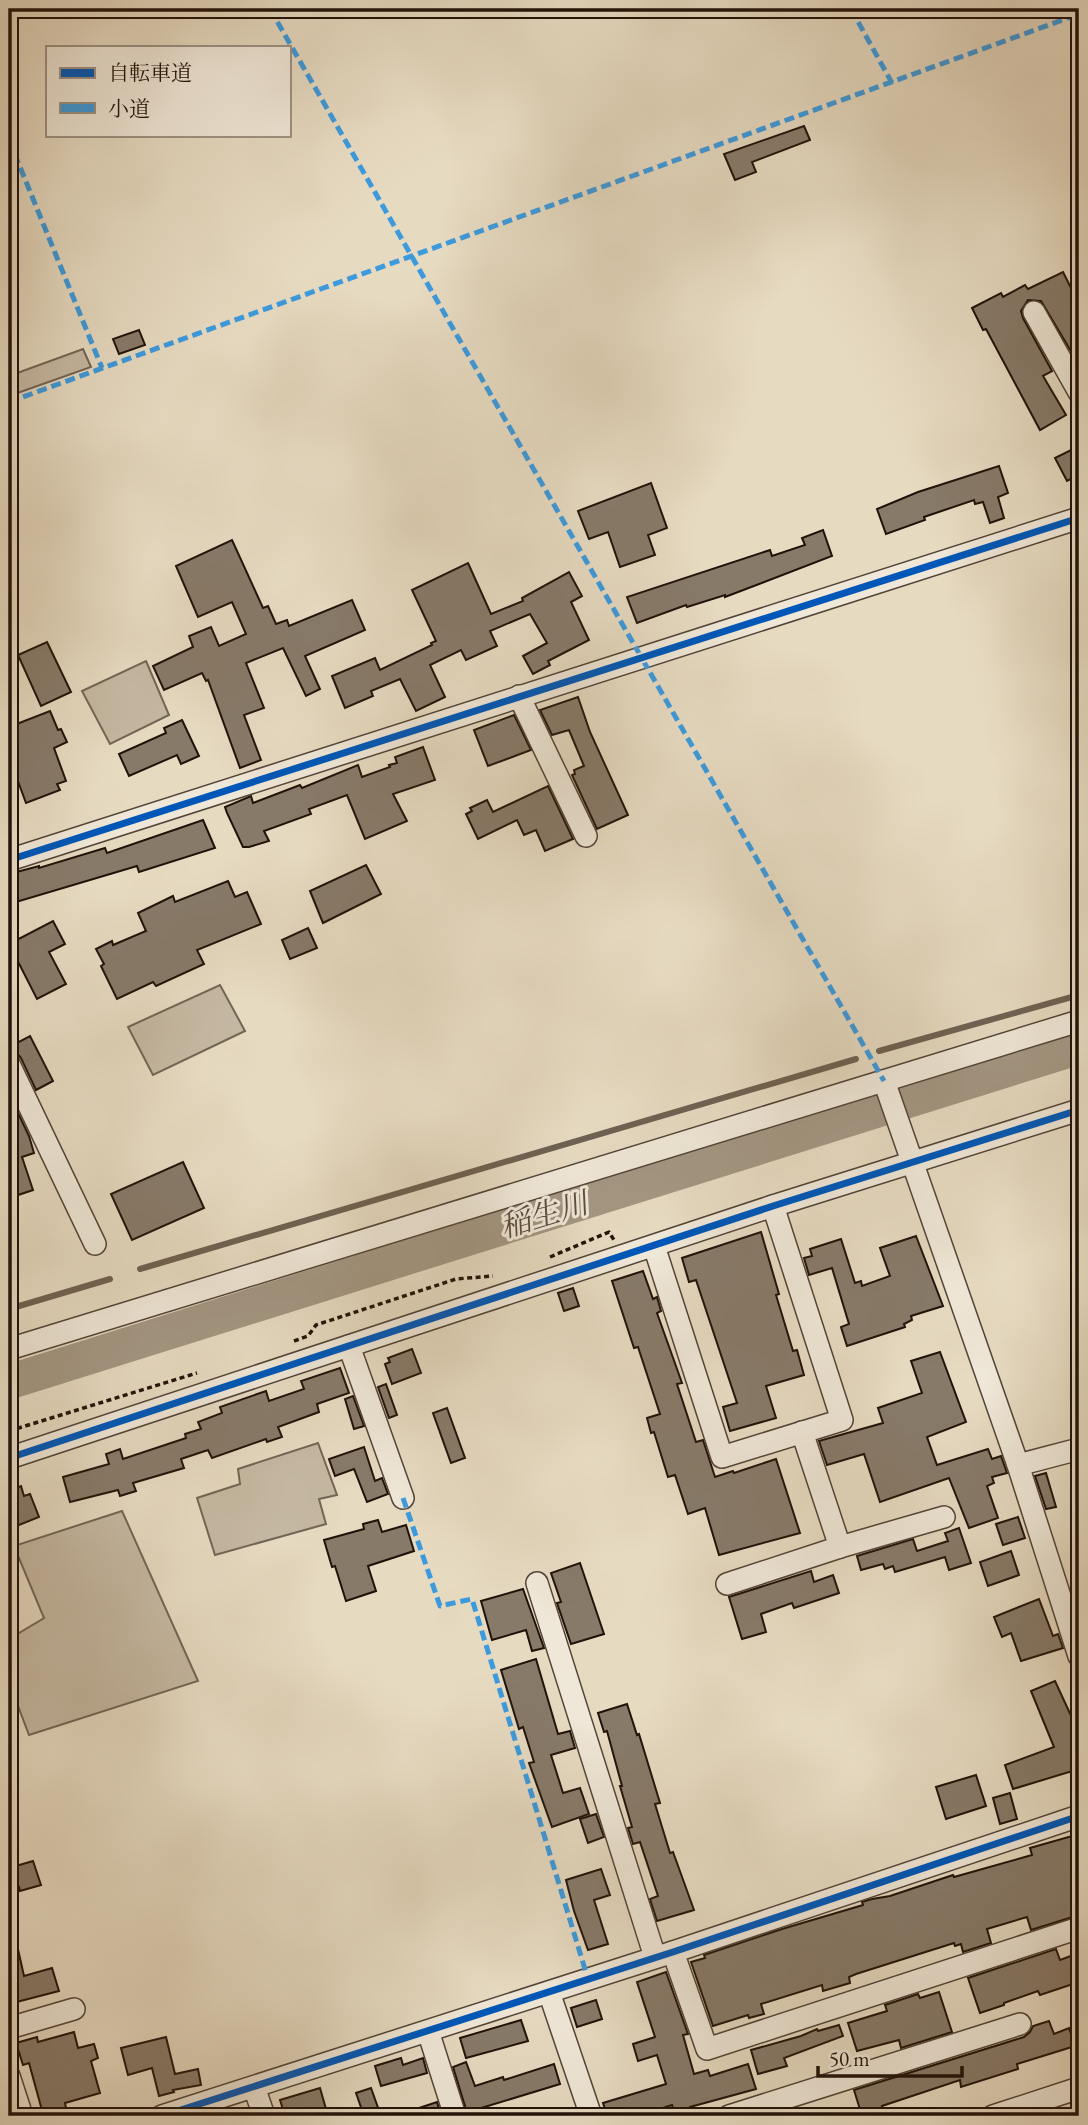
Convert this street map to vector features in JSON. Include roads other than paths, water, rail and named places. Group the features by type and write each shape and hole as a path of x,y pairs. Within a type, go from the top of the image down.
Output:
{"street":[{"path":"1034,312 1079,392"},
{"path":"9,860 1079,518"},
{"path":"519,696 586,836"},
{"path":"9,1349 886,1087 1079,1021"},
{"path":"9,1064 95,1244"},
{"path":"886,1087 1018,1465 1079,1656"},
{"path":"9,1458 773,1206 1079,1110"},
{"path":"654,1246 722,1457 842,1420 773,1206"},
{"path":"349,1346 402,1498"},
{"path":"802,1432 840,1547"},
{"path":"1018,1465 1079,1450"},
{"path":"726,1584 944,1517"},
{"path":"537,1583 664,1955 707,2049 1079,1928"},
{"path":"162,2116 664,1955 1079,1816"},
{"path":"549,1992 591,2116"},
{"path":"9,2028 74,2009"},
{"path":"729,2116 1020,2024"},
{"path":"428,2031 455,2116"},
{"path":"9,2076 22,2116"},
{"path":"254,2087 264,2116"},
{"path":"993,2116 1079,2088"}],"waterway":[{"path":"879,1051 1079,995"},
{"name":"稲生川","path":"9,1382 1079,1047"},
{"path":"140,1269 856,1059"},
{"path":"9,1309 110,1279"}]}
